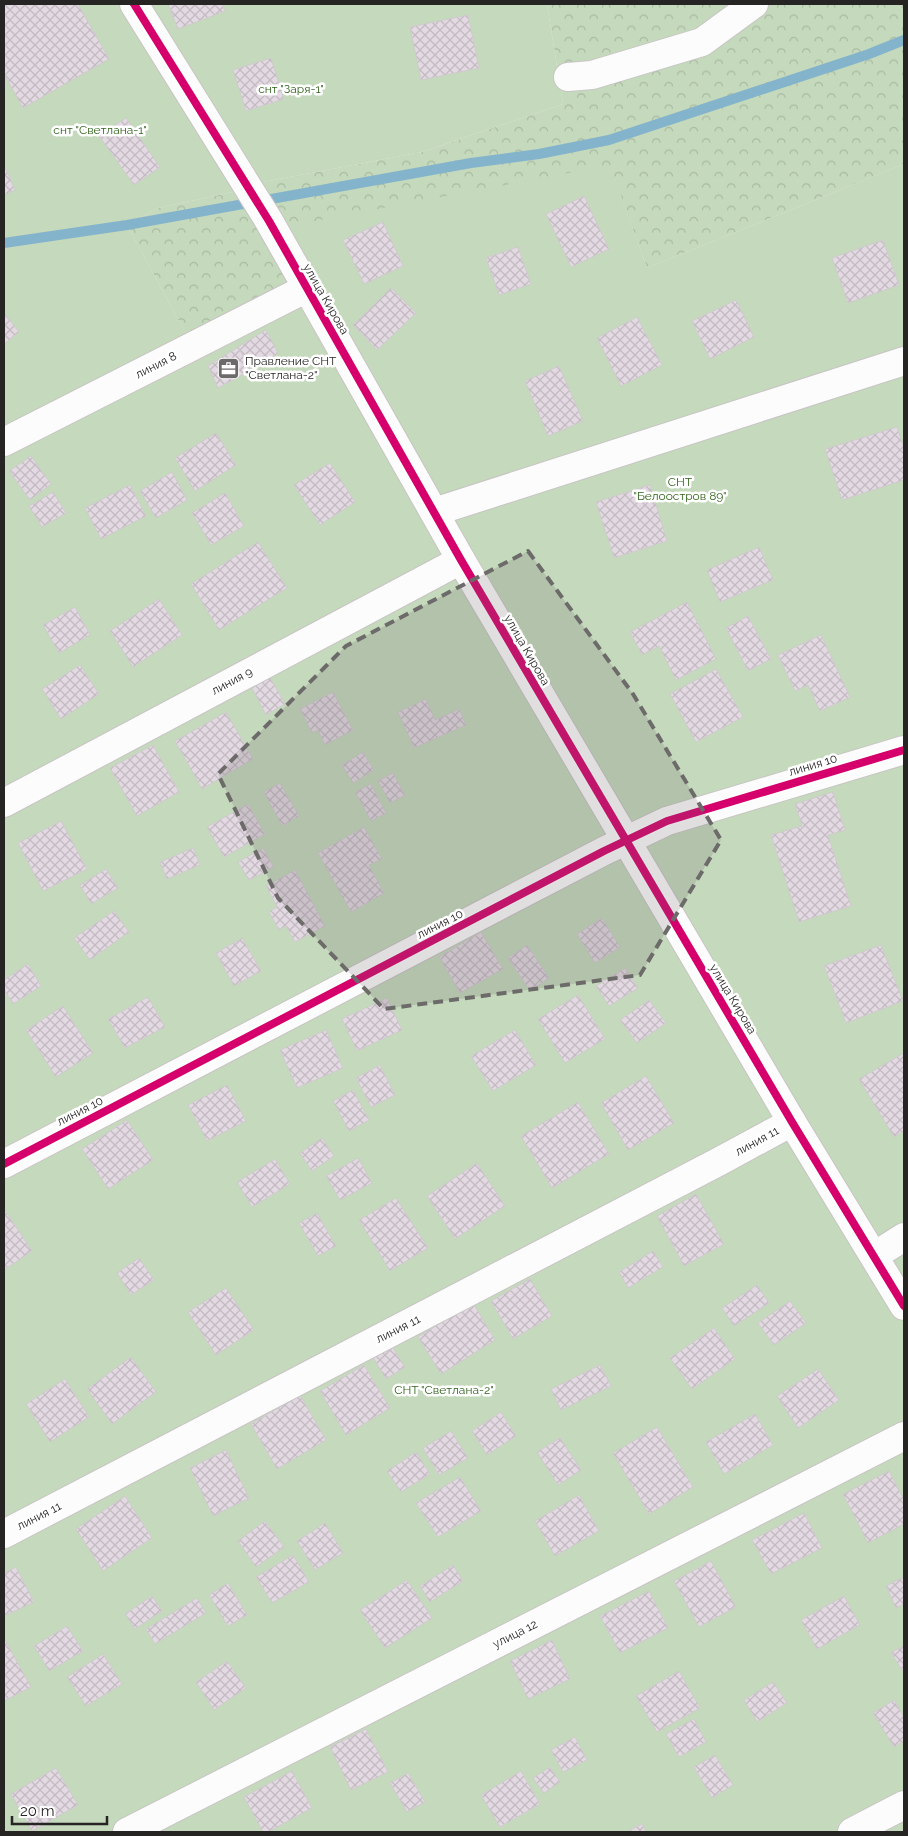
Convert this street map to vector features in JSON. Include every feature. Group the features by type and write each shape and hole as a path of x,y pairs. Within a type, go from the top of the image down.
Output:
{"street":[{"name":"улица Кирова","path":"134,4 269,221 461,560 792,1122 904,1306"},
{"path":"568,77 592,75 702,42 754,4"},
{"name":"линия 8","path":"4,442 308,288"},
{"path":"434,512 904,361"},
{"name":"линия 9","path":"4,803 461,560"},
{"name":"линия 10","path":"4,1164 626,840 667,821 904,750"},
{"name":"линия 11","path":"4,1534 792,1122"},
{"path":"874,1256 904,1237"},
{"name":"улица 12","path":"126,1832 904,1436"},
{"path":"852,1832 904,1805"}],"highlighted area":[{"path":"528,551 633,694 721,840 640,975 384,1009 278,898 218,774 346,646"}],"green space":[{"name":"СНТ \"Светлана-2\"","path":"4,4 547,4 563,104 422,152 247,185 233,192 158,208 127,225 193,347 308,285 273,229 610,165 647,268 904,164 904,1832 4,1832"},
{"path":"547,4 904,4 904,164 647,268 610,166 308,285 193,347 127,225 158,208 233,192 247,185 422,152 563,104"}],"building":[{"path":"78,4 109,59 23,108 4,74 4,5"},
{"path":"168,4 222,4 225,11 178,29"},
{"path":"468,15 479,68 421,80 410,27"},
{"path":"271,58 284,99 246,111 233,70"},
{"path":"126,118 160,167 134,185 99,136"},
{"path":"6,169 15,190 4,195 4,170"},
{"path":"584,196 609,249 571,267 546,214"},
{"path":"383,222 403,266 364,284 343,240"},
{"path":"883,240 899,285 848,303 832,258"},
{"path":"518,247 531,284 499,295 486,258"},
{"path":"391,288 416,313 377,350 353,325"},
{"path":"736,300 754,337 710,359 692,321"},
{"path":"4,313 19,332 4,344"},
{"path":"637,317 662,365 621,386 597,338"},
{"path":"266,330 278,353 251,370 238,347"},
{"name":"Правление СНТ \"Светлана-2\"","path":"238,347 251,370 218,388 208,366"},
{"path":"559,366 583,421 548,436 525,381"},
{"path":"897,427 904,448 904,480 842,500 825,449"},
{"path":"216,433 236,465 195,491 175,458"},
{"path":"31,456 51,484 30,500 9,471"},
{"path":"330,463 355,502 320,525 294,485"},
{"path":"172,472 187,500 156,518 140,491"},
{"path":"130,485 146,516 101,539 85,508"},
{"path":"650,485 667,541 614,558 596,502"},
{"path":"53,492 66,513 42,527 29,506"},
{"path":"225,493 244,526 211,545 192,513"},
{"path":"258,542 287,588 219,630 191,584"},
{"path":"759,547 773,580 720,602 707,570"},
{"path":"159,599 182,635 133,667 110,631"},
{"path":"687,602 716,659 676,680 659,646 642,655 630,632"},
{"path":"75,607 90,635 59,653 43,625"},
{"path":"748,616 771,659 748,671 726,628"},
{"path":"821,635 850,697 820,711 808,685 795,691 778,655"},
{"path":"80,665 99,694 61,719 42,689"},
{"path":"716,669 743,717 696,742 670,694"},
{"path":"268,674 285,704 266,715 250,684"},
{"path":"333,692 353,730 325,745 318,730 312,733 300,709"},
{"path":"426,699 435,720 459,709 466,725 414,748 398,712"},
{"path":"226,712 253,759 202,789 175,741"},
{"path":"153,745 179,792 137,816 110,768"},
{"path":"363,752 374,770 353,783 342,765"},
{"path":"393,773 405,795 390,803 378,781"},
{"path":"280,783 299,816 282,826 264,792"},
{"path":"371,784 386,813 371,821 355,792"},
{"path":"833,792 845,830 828,835 851,906 799,922 771,835 802,826 795,804"},
{"path":"248,804 265,834 224,857 207,827"},
{"path":"61,821 87,869 43,891 18,843"},
{"path":"364,827 382,859 369,865 384,893 351,912 318,853"},
{"path":"193,848 200,865 167,879 160,862"},
{"path":"263,848 274,867 249,880 238,862"},
{"path":"106,869 118,888 91,904 80,885"},
{"path":"295,870 325,926 295,942 286,926 279,930 269,912 277,907 266,886"},
{"path":"114,911 129,932 90,960 74,938"},
{"path":"602,918 620,947 595,963 577,934"},
{"path":"481,932 503,969 460,993 439,957"},
{"path":"242,938 261,971 234,986 216,953"},
{"path":"527,945 549,978 530,991 508,958"},
{"path":"881,945 903,1001 846,1023 824,966"},
{"path":"28,964 41,986 13,1004 4,989 4,980"},
{"path":"625,968 638,988 609,1006 596,986"},
{"path":"578,995 605,1039 565,1063 538,1019"},
{"path":"148,997 165,1027 125,1048 108,1019"},
{"path":"387,998 402,1030 357,1051 342,1019"},
{"path":"649,1000 666,1023 637,1043 620,1020"},
{"path":"63,1006 93,1053 56,1077 26,1030"},
{"path":"326,1030 343,1068 297,1088 280,1050"},
{"path":"515,1030 536,1065 493,1091 471,1056"},
{"path":"904,1053 904,1131 894,1137 859,1079"},
{"path":"380,1065 395,1095 371,1107 356,1078"},
{"path":"646,1076 674,1123 628,1150 601,1103"},
{"path":"227,1085 246,1121 207,1141 188,1105"},
{"path":"353,1090 369,1120 349,1131 333,1101"},
{"path":"578,1102 609,1154 552,1188 521,1136"},
{"path":"127,1120 153,1160 108,1189 82,1149"},
{"path":"322,1138 334,1156 312,1171 300,1153"},
{"path":"358,1158 372,1183 340,1200 326,1176"},
{"path":"275,1159 290,1184 252,1207 237,1182"},
{"path":"477,1163 505,1206 455,1239 427,1196"},
{"path":"696,1194 724,1244 684,1266 657,1216"},
{"path":"396,1198 428,1248 390,1271 359,1220"},
{"path":"4,1209 32,1251 4,1270"},
{"path":"317,1213 336,1246 318,1256 299,1223"},
{"path":"653,1251 663,1267 628,1288 619,1272"},
{"path":"139,1258 154,1280 131,1295 117,1273"},
{"path":"530,1279 552,1316 513,1339 491,1301"},
{"path":"757,1285 769,1303 734,1326 722,1308"},
{"path":"226,1288 254,1330 216,1355 188,1312"},
{"path":"790,1301 806,1323 774,1345 758,1323"},
{"path":"473,1303 495,1340 441,1374 418,1337"},
{"path":"714,1328 735,1359 692,1389 670,1358"},
{"path":"390,1343 405,1367 386,1379 371,1354"},
{"path":"131,1357 156,1392 112,1424 87,1389"},
{"path":"364,1365 390,1408 346,1435 320,1391"},
{"path":"600,1365 611,1386 561,1410 551,1389"},
{"path":"818,1369 839,1400 798,1428 777,1396"},
{"path":"65,1379 89,1417 50,1442 26,1404"},
{"path":"300,1395 326,1440 277,1469 251,1424"},
{"path":"501,1412 516,1436 487,1455 472,1431"},
{"path":"755,1414 773,1445 724,1474 706,1442"},
{"path":"657,1427 693,1487 649,1514 613,1453"},
{"path":"451,1431 468,1458 439,1475 423,1448"},
{"path":"560,1438 581,1470 558,1485 537,1452"},
{"path":"226,1450 249,1498 213,1516 190,1468"},
{"path":"416,1452 430,1474 401,1492 387,1471"},
{"path":"889,1471 904,1500 904,1524 868,1543 843,1494"},
{"path":"460,1477 481,1511 438,1537 416,1503"},
{"path":"579,1495 599,1531 555,1556 535,1521"},
{"path":"125,1496 152,1538 103,1571 76,1529"},
{"path":"804,1513 822,1548 771,1574 752,1540"},
{"path":"265,1521 284,1547 256,1567 238,1541"},
{"path":"325,1523 343,1553 315,1570 297,1541"},
{"path":"293,1555 309,1582 272,1603 256,1577"},
{"path":"711,1561 736,1607 699,1627 674,1581"},
{"path":"453,1565 463,1581 430,1602 420,1586"},
{"path":"16,1567 34,1602 4,1616 4,1573"},
{"path":"904,1577 904,1604 896,1608 886,1586"},
{"path":"407,1580 432,1618 385,1648 360,1610"},
{"path":"228,1583 247,1615 228,1626 209,1595"},
{"path":"649,1591 668,1628 620,1653 600,1616"},
{"path":"152,1596 162,1611 135,1629 125,1614"},
{"path":"844,1596 860,1625 817,1649 801,1620"},
{"path":"197,1598 206,1613 155,1644 146,1629"},
{"path":"67,1626 83,1651 49,1671 34,1646"},
{"path":"4,1640 31,1687 4,1701"},
{"path":"552,1640 570,1679 528,1699 510,1661"},
{"path":"904,1645 904,1673 891,1653"},
{"path":"103,1654 122,1684 86,1706 67,1677"},
{"path":"227,1661 246,1688 214,1710 196,1682"},
{"path":"679,1671 700,1708 657,1732 636,1696"},
{"path":"773,1682 787,1703 757,1722 744,1700"},
{"path":"894,1700 904,1717 904,1741 894,1747 873,1713"},
{"path":"694,1719 706,1742 679,1757 666,1734"},
{"path":"366,1729 388,1772 351,1790 330,1747"},
{"path":"575,1737 587,1760 563,1772 551,1750"},
{"path":"715,1755 733,1785 712,1798 694,1767"},
{"path":"550,1767 560,1782 544,1793 533,1778"},
{"path":"56,1768 78,1805 32,1831 11,1794"},
{"path":"292,1771 312,1808 268,1832 263,1832 244,1797"},
{"path":"521,1771 540,1804 500,1827 481,1795"},
{"path":"408,1773 425,1802 407,1812 390,1783"},
{"path":"642,1824 646,1832 627,1832"}],"waterway":[{"path":"4,243 127,225 471,163 539,154 609,140 869,54 904,40"}],"cycle path":[{"path":"134,4 269,221 461,560 792,1122 904,1306"},
{"path":"4,1164 604,851 667,821 904,750"}],"place":[{"name":"Правление СНТ \"Светлана-2\"","path":"229,368"}],"park label":[{"name":"снт \"Заря-1\"","path":"291,89"},
{"name":"снт \"Светлана-1\"","path":"100,130"},
{"name":"СНТ \"Белоостров 89\"","path":"680,489"}]}
